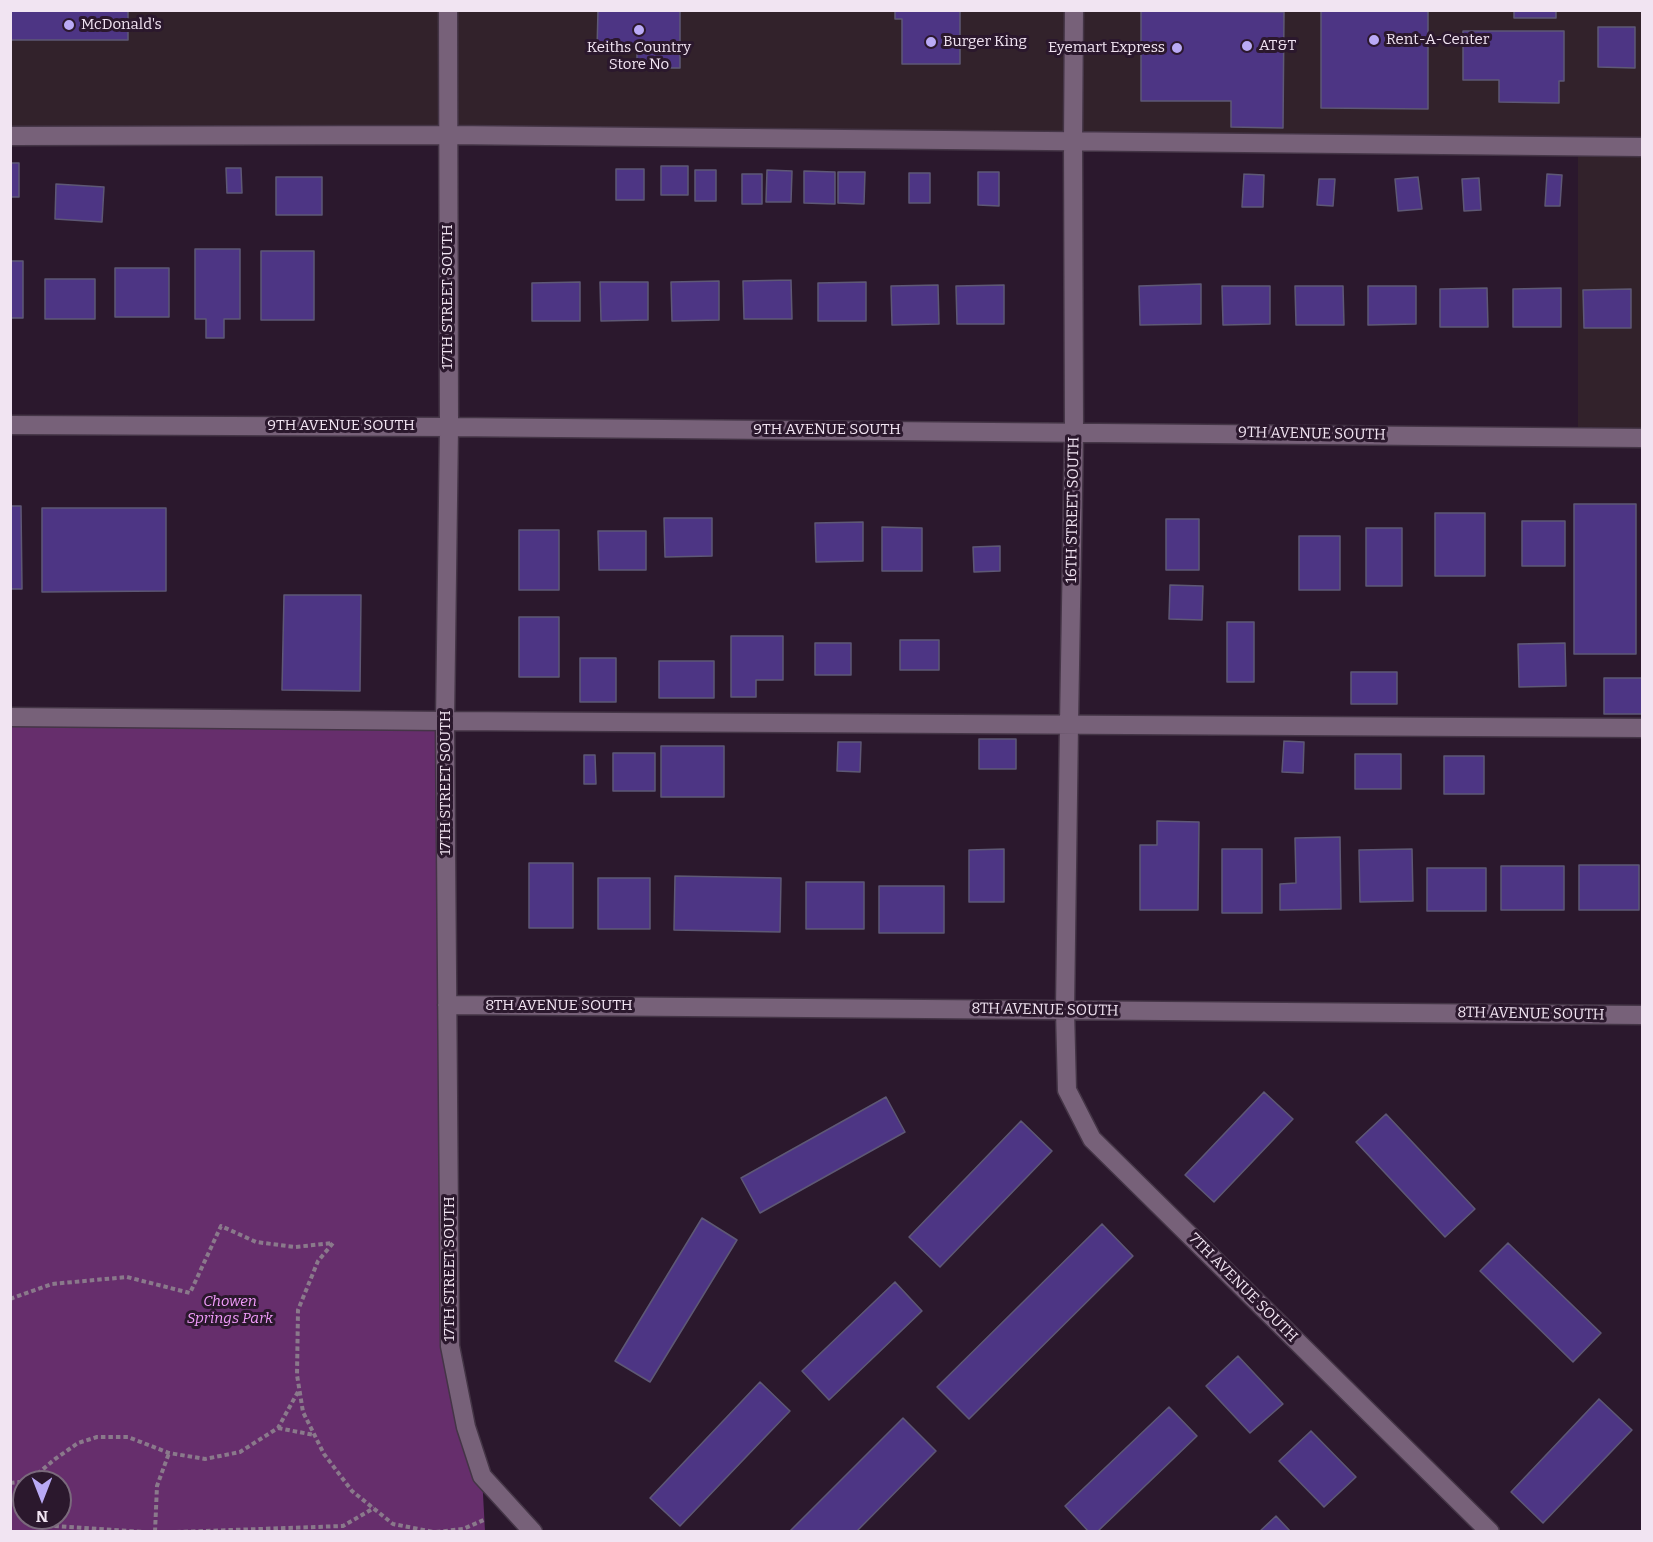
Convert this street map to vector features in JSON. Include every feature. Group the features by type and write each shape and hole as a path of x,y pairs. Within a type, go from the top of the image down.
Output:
{"street":[{"name":"17TH STREET SOUTH","path":"448,10 449,427 445,721 450,1346 466,1427 482,1476 533,1532"},
{"name":"16TH STREET SOUTH","path":"1065,1010 1074,432 1072,141 1074,10"},
{"path":"10,136 448,135 1642,147"},
{"name":"9TH AVENUE SOUTH","path":"10,425 1642,438"},
{"path":"10,717 1642,728"},
{"name":"8TH AVENUE SOUTH","path":"447,1005 1642,1016"},
{"name":"7TH AVENUE SOUTH","path":"1065,1010 1067,1090 1092,1139 1490,1532"}],"path":[{"path":"10,1299 52,1284 127,1277 190,1293 221,1226 256,1242 295,1247 333,1243 318,1261 298,1310 297,1375 303,1412 324,1454 352,1491 393,1524 435,1532 463,1529 512,1507"},
{"path":"42,1470 78,1443 97,1437 128,1437 169,1453 205,1459 240,1452 278,1428 299,1389"},
{"path":"278,1428 314,1435"},
{"path":"154,1532 157,1486 169,1453"},
{"path":"176,1532 344,1526 374,1508"},
{"path":"72,1527 144,1532"}],"shaded area":[{"path":"10,11 1642,11 1642,438 1578,437 1578,147 11,136"}],"green space":[{"name":"Chowen Springs Park","path":"11,717 445,721 450,1346 482,1476 485,1531 11,1532"}],"building":[{"name":"McDonald's","path":"10,10 128,10 128,40 10,40"},
{"name":"Keiths Country Store No","path":"598,10 680,10 680,68 637,68 637,50 597,50"},
{"name":"Burger King","path":"895,10 960,10 960,64 902,64 902,19 895,19"},
{"path":"1321,10 1428,10 1428,109 1321,108"},
{"path":"1514,10 1556,10 1556,18 1514,18"},
{"path":"1141,11 1284,12 1283,128 1231,127 1231,101 1141,101"},
{"path":"1598,27 1635,27 1635,68 1598,67"},
{"path":"1463,31 1564,31 1564,81 1559,81 1559,103 1499,102 1499,80 1463,80"},
{"path":"10,163 19,163 19,197 10,197"},
{"path":"661,166 688,166 688,195 661,195"},
{"path":"226,168 241,168 242,193 227,193"},
{"path":"616,169 644,169 644,200 616,200"},
{"path":"695,170 716,170 716,201 695,201"},
{"path":"767,170 792,171 791,202 766,202"},
{"path":"804,171 835,172 835,204 804,203"},
{"path":"838,172 865,172 864,204 838,203"},
{"path":"978,172 999,172 999,206 978,205"},
{"path":"909,173 930,173 930,203 909,203"},
{"path":"742,174 762,174 762,204 742,204"},
{"path":"1244,174 1264,175 1263,207 1242,207"},
{"path":"1547,174 1562,175 1560,206 1545,206"},
{"path":"276,177 322,177 322,215 276,215"},
{"path":"1418,177 1422,209 1398,211 1395,179"},
{"path":"1479,178 1481,210 1464,211 1462,179"},
{"path":"1319,179 1335,179 1333,206 1317,205"},
{"path":"56,184 104,187 102,222 55,219"},
{"path":"195,249 240,249 240,319 224,319 224,338 206,338 206,319 195,319"},
{"path":"261,251 314,251 314,320 261,320"},
{"path":"10,261 23,261 23,318 10,318"},
{"path":"115,268 169,268 169,317 115,317"},
{"path":"45,279 95,279 95,319 45,319"},
{"path":"791,280 792,319 744,319 743,281"},
{"path":"719,281 719,320 672,321 671,282"},
{"path":"580,282 580,321 532,321 532,283"},
{"path":"600,282 648,282 648,320 601,321"},
{"path":"866,282 866,321 818,321 818,283"},
{"path":"1201,284 1201,324 1140,325 1139,286"},
{"path":"938,285 939,324 892,325 891,286"},
{"path":"1004,285 1004,324 957,324 956,286"},
{"path":"1222,286 1270,286 1270,324 1223,325"},
{"path":"1295,286 1343,286 1344,325 1296,325"},
{"path":"1368,286 1416,286 1416,324 1368,325"},
{"path":"1487,288 1488,327 1440,327 1440,289"},
{"path":"1561,288 1561,327 1513,327 1513,289"},
{"path":"1631,289 1631,328 1584,328 1583,290"},
{"path":"1574,504 1636,504 1636,654 1574,654"},
{"path":"10,506 21,506 22,589 10,589"},
{"path":"42,508 166,508 166,591 42,592"},
{"path":"1435,513 1485,513 1485,576 1435,576"},
{"path":"664,518 712,518 712,556 665,557"},
{"path":"1166,519 1199,519 1199,570 1166,570"},
{"path":"1522,521 1565,521 1565,566 1522,566"},
{"path":"863,522 863,561 816,562 815,523"},
{"path":"882,527 922,528 922,571 882,571"},
{"path":"1366,528 1402,528 1402,586 1366,586"},
{"path":"519,530 559,530 559,590 519,590"},
{"path":"598,531 646,531 646,570 599,570"},
{"path":"1299,536 1340,536 1340,590 1299,590"},
{"path":"1000,546 1000,571 974,572 973,547"},
{"path":"1170,585 1203,586 1202,620 1169,619"},
{"path":"284,595 361,595 360,691 282,690"},
{"path":"519,617 559,617 559,677 519,677"},
{"path":"1227,622 1254,622 1254,682 1227,682"},
{"path":"731,636 783,636 783,680 756,680 756,697 731,697"},
{"path":"900,640 939,640 939,670 900,670"},
{"path":"815,643 851,643 851,675 815,675"},
{"path":"1565,643 1566,686 1519,687 1518,644"},
{"path":"580,658 616,658 616,702 580,702"},
{"path":"659,661 714,661 714,698 659,698"},
{"path":"1351,672 1397,672 1397,704 1351,704"},
{"path":"1604,678 1642,678 1642,714 1604,714"},
{"path":"979,739 1016,739 1016,769 979,769"},
{"path":"1284,741 1304,742 1303,773 1282,772"},
{"path":"838,742 861,742 860,772 837,771"},
{"path":"661,746 724,746 724,797 661,797"},
{"path":"613,753 655,753 655,791 613,791"},
{"path":"1355,754 1401,754 1401,789 1355,789"},
{"path":"584,755 595,755 596,784 584,784"},
{"path":"1444,756 1484,756 1484,794 1444,794"},
{"path":"1157,821 1199,822 1198,910 1140,910 1140,845 1157,845"},
{"path":"1340,837 1341,909 1280,910 1280,884 1296,883 1295,838"},
{"path":"1004,849 1004,902 969,902 969,850"},
{"path":"1222,849 1262,849 1262,913 1222,913"},
{"path":"1412,849 1413,901 1360,902 1359,850"},
{"path":"529,863 573,863 573,928 529,928"},
{"path":"1579,865 1639,865 1639,910 1579,910"},
{"path":"1501,866 1564,866 1564,910 1501,910"},
{"path":"1427,868 1486,868 1486,911 1427,911"},
{"path":"675,876 781,878 780,932 674,930"},
{"path":"598,878 650,878 650,929 598,929"},
{"path":"806,882 864,882 864,929 806,929"},
{"path":"879,886 944,886 944,933 879,933"},
{"path":"1264,1092 1293,1119 1214,1202 1185,1175"},
{"path":"886,1097 905,1132 760,1213 741,1178"},
{"path":"1386,1114 1475,1209 1445,1237 1356,1142"},
{"path":"1021,1121 1052,1151 940,1267 909,1237"},
{"path":"702,1218 737,1240 650,1382 615,1361"},
{"path":"1102,1224 1133,1256 969,1419 937,1387"},
{"path":"1508,1243 1601,1333 1573,1362 1480,1271"},
{"path":"895,1282 922,1311 829,1400 802,1371"},
{"path":"1238,1356 1283,1404 1250,1433 1206,1386"},
{"path":"760,1382 790,1411 680,1526 650,1498"},
{"path":"1599,1399 1632,1430 1543,1523 1511,1492"},
{"path":"1169,1407 1197,1436 1097,1532 1089,1532 1065,1506"},
{"path":"903,1418 936,1451 856,1532 789,1532"},
{"path":"1311,1431 1356,1477 1324,1507 1279,1461"},
{"path":"1276,1516 1291,1532 1259,1532"}],"place":[{"name":"McDonald's","path":"69,25"},
{"name":"Keiths Country Store No","path":"639,30"},
{"name":"Rent-A-Center","path":"1374,40"},
{"name":"Burger King","path":"931,42"},
{"name":"AT&T","path":"1247,46"},
{"name":"Eyemart Express","path":"1177,48"}]}
